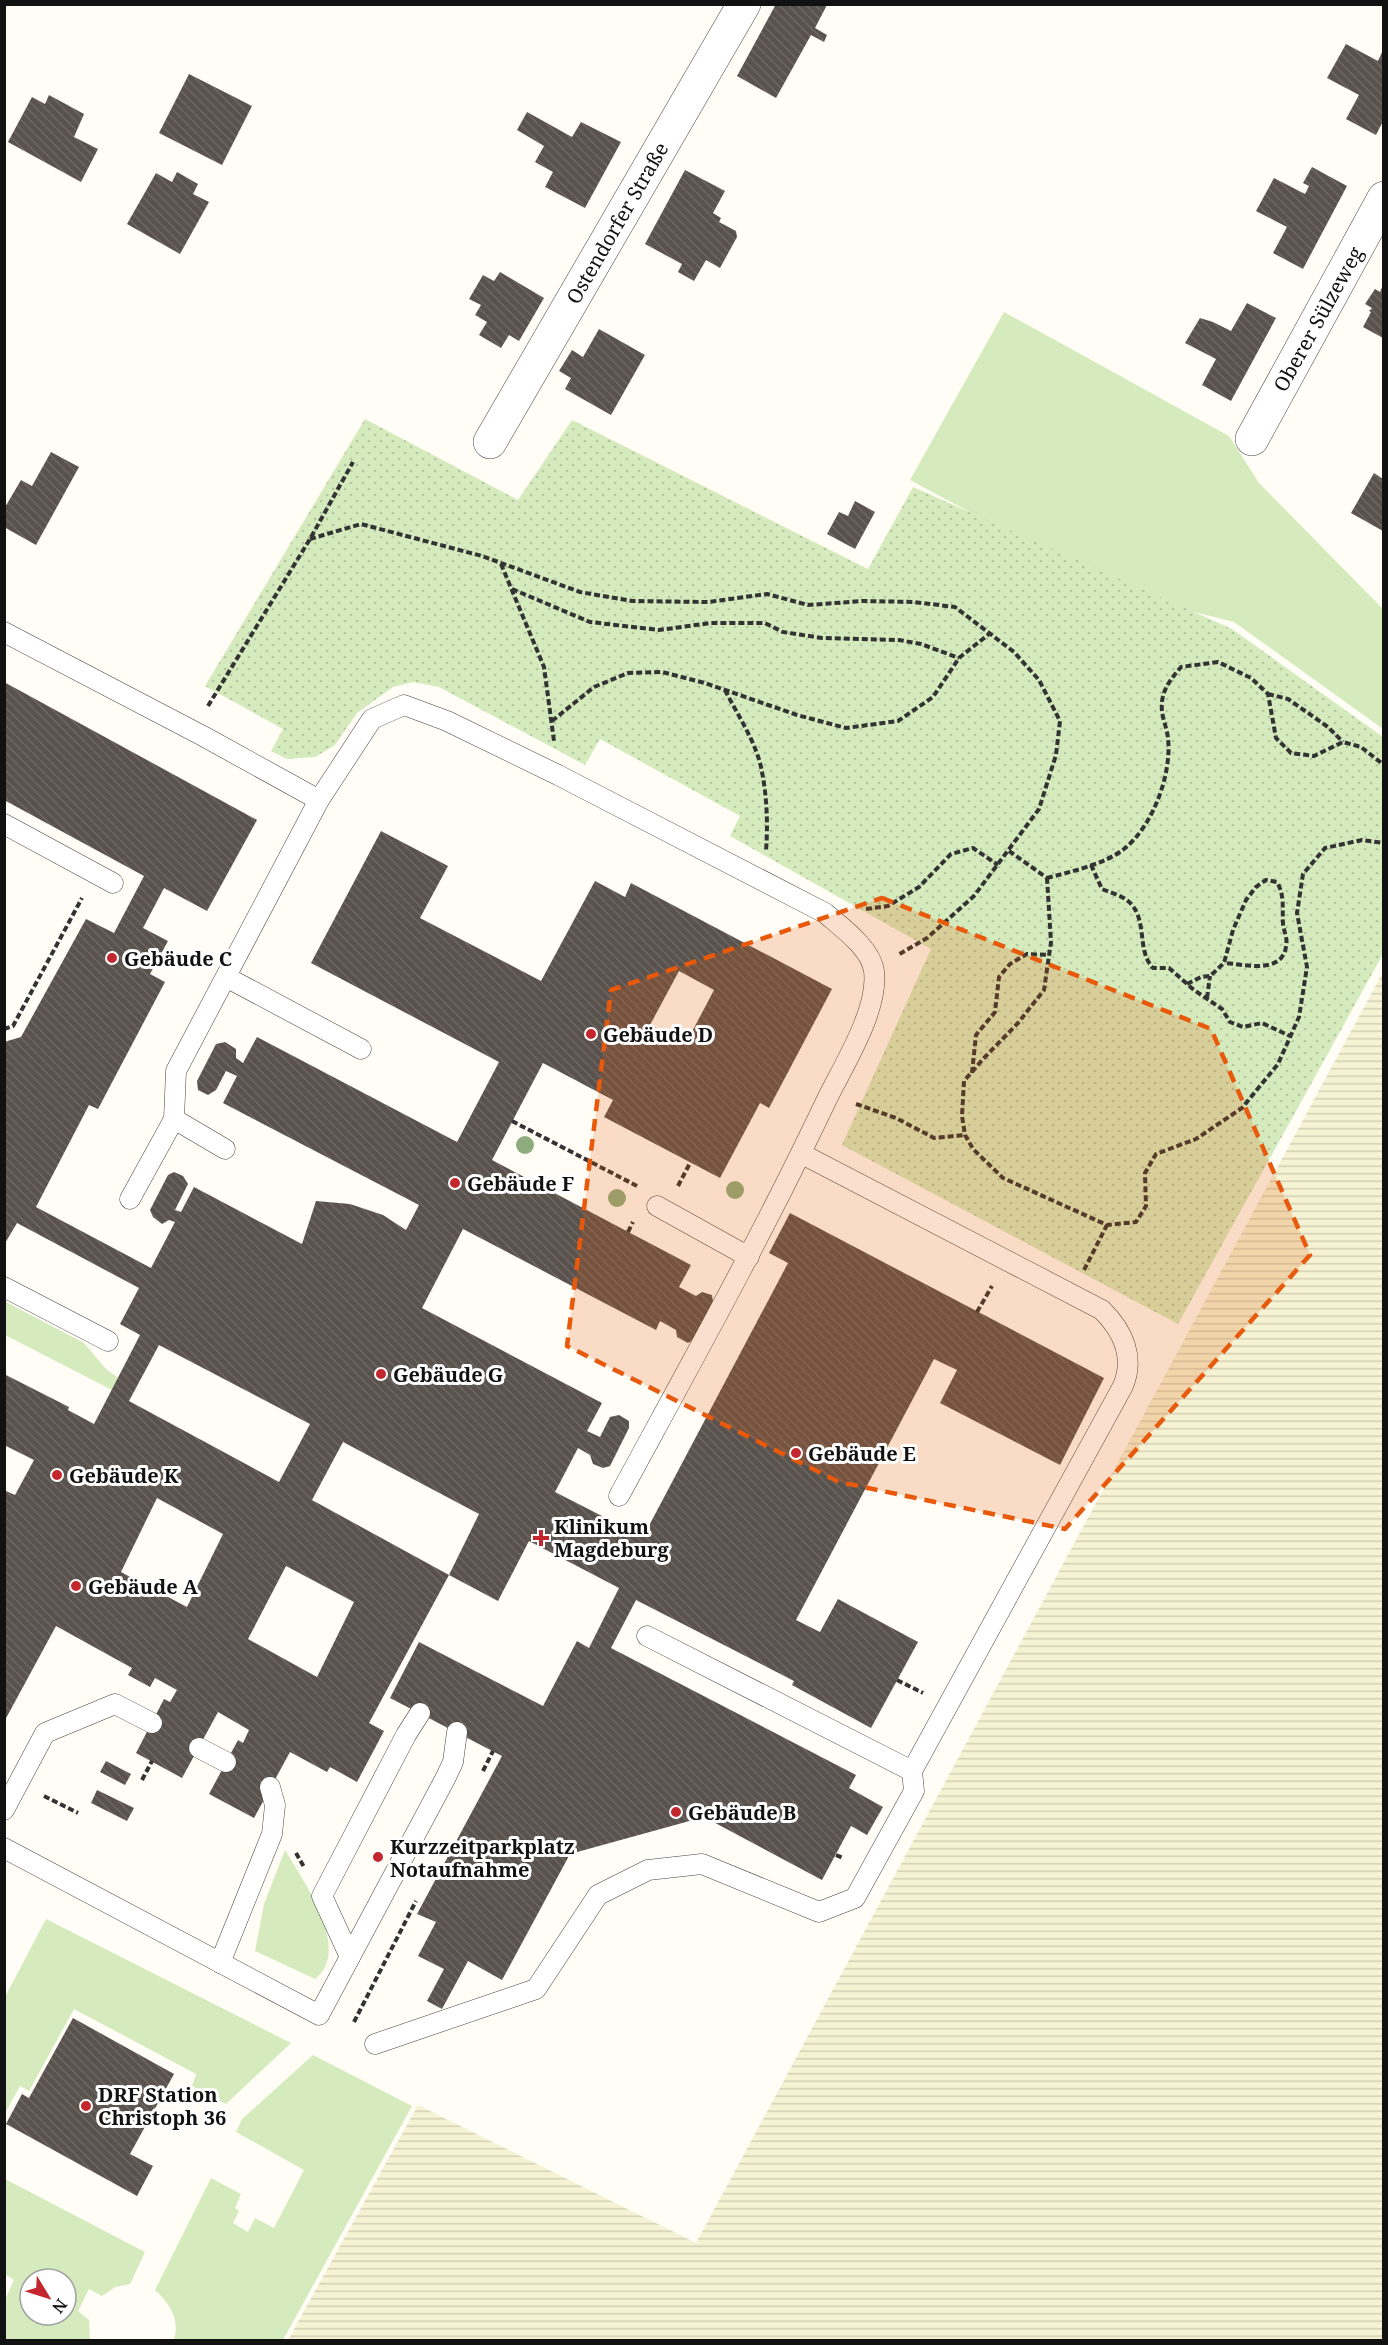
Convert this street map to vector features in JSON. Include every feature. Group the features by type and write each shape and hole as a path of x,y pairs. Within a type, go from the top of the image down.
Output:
{"street":[{"name":"Ostendorfer Straße","path":"490,442 744,4"},
{"name":"Oberer Sülzeweg","path":"1252,439 1383,198"}],"lane":[{"path":"4,632 319,800"},
{"path":"130,1199 174,1119 176,1071 319,800 372,719 404,705 447,721 558,775 825,913 860,944 874,969 871,1009 802,1154 620,1496"},
{"path":"4,824 113,883"},
{"path":"226,977 361,1049"},
{"path":"174,1119 225,1149"},
{"path":"375,2044 536,1989 598,1895 648,1870 702,1864 819,1912 855,1898 914,1791 912,1771 1123,1386 1127,1373 1126,1345 1116,1325 1096,1305 802,1154"},
{"path":"657,1206 748,1257"},
{"path":"4,1287 108,1341"},
{"path":"647,1636 912,1771"},
{"path":"4,1809 45,1733 115,1704 152,1724"},
{"path":"350,1958 322,1896 406,1735 420,1713"},
{"path":"4,1848 319,2015 449,1770 457,1732"},
{"path":"199,1748 226,1762"},
{"path":"220,1963 272,1834 275,1805 270,1787"}],"path":[{"path":"193,731 310,539 353,462"},
{"path":"310,539 361,524 482,556 580,592 632,602 708,602 767,594 808,605 863,601 914,602 955,607 1014,652 1040,680 1060,721 1056,755 1039,809 974,896 927,938 874,969"},
{"path":"501,564 544,667 558,775"},
{"path":"512,589 590,622 659,630 711,623 765,623 783,632 822,638 856,637 910,642 959,658"},
{"path":"552,721 594,687 628,673 662,672 725,690 797,715 846,728 898,721 933,697 959,658 989,634"},
{"path":"1047,878 1091,865 1124,849 1149,819 1166,777 1168,738 1162,709 1165,686 1181,667 1218,662 1251,678 1268,694 1288,699 1317,722 1328,727 1343,742 1361,747 1383,765"},
{"path":"725,690 753,745 762,771 767,835 764,882"},
{"path":"1268,694 1276,738 1291,753 1314,756 1343,742"},
{"path":"1047,878 1051,942 1044,990 1018,1023 964,1081 962,1116 965,1135 973,1149 1003,1178 1107,1225 1136,1222 1146,1206 1145,1173 1156,1154 1196,1139 1242,1108 1278,1064 1299,1017 1306,967 1297,913 1303,874 1325,848 1362,840 1383,843"},
{"path":"825,913 888,906 919,887 951,855 973,848 998,865"},
{"path":"1009,851 1047,878"},
{"path":"1091,865 1102,889 1119,896 1132,905 1140,923 1145,959 1153,968 1169,968 1186,984 1222,1009 1230,1022 1243,1027 1262,1023 1290,1036"},
{"path":"4,1029 13,1026 95,874"},
{"path":"1208,999 1210,976 1224,963 1233,930 1246,900 1256,886 1266,880 1278,882 1283,893 1283,924 1286,939 1286,949 1280,961 1269,966 1224,963"},
{"path":"972,1073 976,1035 994,1012 999,977 1010,964 1027,954 1049,955"},
{"path":"1186,984 1201,976 1210,976"},
{"path":"826,1103 854,1103 896,1118 934,1138 965,1135"},
{"path":"512,1121 638,1187"},
{"path":"1088,1261 1107,1225"},
{"path":"978,1312 992,1286"},
{"path":"142,1780 152,1761"},
{"path":"18,1784 78,1813"},
{"path":"274,1816 322,1896"}],"highlighted area":[{"path":"882,898 1211,1029 1310,1255 1065,1529 839,1482 567,1346 611,990"}],"shaded area":[{"path":"1383,972 1383,2340 288,2340 418,2105 696,2243"}],"green space":[{"path":"1004,312 1229,436 1259,483 1383,609 1383,729 1234,622 1122,594 910,480"},
{"path":"365,419 518,500 572,420 868,569 913,487 1232,629 1383,737 1383,954 1178,1324 842,1145 931,949 730,836 740,816 600,739 585,765 439,687 414,682 393,687 357,713 335,745 315,757 287,759 271,751 283,729 205,686"},
{"path":"4,1301 84,1343 106,1369 118,1378 112,1390 5,1335"},
{"path":"285,1850 321,1915 327,1934 329,1951 325,1967 315,1979 255,1951 264,1904"},
{"path":"46,1919 291,2043 226,2104 192,2086 196,2074 74,2009 29,2091 20,2086 5,2113 5,1997"},
{"path":"313,2055 412,2106 283,2340 174,2340 175,2319 165,2301 155,2290 211,2178 241,2194 235,2208 239,2211 233,2223 248,2232 255,2218 274,2228 304,2170 236,2132 242,2119"},
{"path":"5,2179 145,2252 130,2284 115,2287 102,2296 89,2289 78,2311 89,2320 90,2340 5,2340 5,2300 14,2280 5,2274"}],"building":[{"path":"776,4 827,5 815,28 827,35 824,42 811,35 776,98 737,76"},
{"path":"1346,44 1378,61 1383,50 1383,121 1376,135 1346,119 1359,95 1327,78"},
{"path":"189,74 252,106 222,165 159,133"},
{"path":"49,95 84,114 74,137 98,149 81,182 8,142 32,97 45,104"},
{"path":"527,112 572,137 581,122 621,142 585,208 545,187 553,172 535,162 544,146 517,130"},
{"path":"1312,167 1347,186 1303,269 1273,253 1287,227 1256,211 1274,178 1305,194 1309,186 1303,183"},
{"path":"685,170 725,191 713,213 721,218 719,222 736,231 737,237 720,268 706,260 694,281 678,272 682,264 645,244"},
{"path":"177,172 198,184 193,194 209,202 180,254 127,224 156,173 172,182"},
{"path":"500,272 544,298 519,341 509,335 501,348 479,335 487,322 475,315 481,305 469,299 483,275 494,281"},
{"path":"1383,285 1383,338 1363,327 1372,308 1365,304 1375,289 1380,292"},
{"path":"1247,303 1276,318 1231,401 1202,385 1216,359 1185,343 1200,318 1231,331"},
{"path":"599,329 645,355 611,415 565,389 571,378 559,371 572,350 583,357"},
{"path":"51,452 79,467 36,545 4,527 4,509 21,480 32,486"},
{"path":"1374,473 1383,479 1383,531 1351,513"},
{"path":"855,501 875,512 855,549 827,534 839,512 848,516"},
{"path":"4,682 257,820 207,911 164,888 143,928 168,941 150,974 165,982 98,1109 89,1105 36,1207 151,1268 175,1222 169,1220 162,1224 153,1217 150,1210 168,1175 174,1172 183,1176 188,1184 175,1210 181,1212 194,1187 302,1244 316,1201 350,1204 383,1215 406,1230 419,1205 223,1103 237,1076 226,1071 216,1090 208,1095 198,1090 197,1081 216,1044 225,1042 236,1049 236,1058 243,1063 257,1037 457,1142 499,1062 311,963 381,831 448,866 420,918 541,981 595,881 625,897 631,883 832,989 769,1108 760,1103 720,1178 604,1117 613,1100 543,1063 492,1160 691,1265 679,1287 696,1296 702,1292 712,1295 713,1302 693,1340 688,1343 677,1337 676,1330 660,1321 656,1330 463,1229 422,1308 602,1403 587,1431 600,1437 610,1417 619,1415 629,1421 629,1428 610,1466 603,1468 593,1464 590,1455 578,1448 555,1492 643,1537 788,1263 769,1253 790,1213 1104,1378 1060,1465 940,1403 957,1370 934,1359 796,1620 820,1632 838,1599 918,1642 871,1728 792,1685 794,1681 636,1600 611,1648 856,1775 849,1788 883,1807 867,1835 851,1826 822,1880 704,1817 570,1854 502,1980 468,1961 442,2009 427,2001 444,1969 418,1956 436,1922 417,1914 502,1756 390,1698 419,1642 543,1706 577,1641 589,1648 619,1588 529,1541 498,1601 449,1575 369,1723 384,1731 357,1782 330,1767 327,1772 290,1752 254,1818 209,1794 238,1740 243,1743 249,1730 218,1712 182,1778 136,1753 164,1699 170,1702 177,1690 155,1678 150,1687 128,1675 132,1668 56,1626 4,1722 4,1490 15,1495 34,1460 4,1445 4,1374 69,1407 68,1410 94,1424 140,1335 120,1324 139,1288 17,1223 4,1245 4,1042 21,1037 86,919 114,933 144,876 4,800","holes":["679,971 714,990 686,1043 650,1025","159,1345 310,1424 279,1482 129,1401","343,1442 479,1514 449,1575 312,1500","157,1498 223,1534 187,1607 121,1572","286,1566 354,1602 317,1677 248,1639"]},
{"path":"106,1761 131,1774 125,1785 100,1772"},
{"path":"97,1790 134,1808 127,1821 91,1803"},
{"name":"DRF Station Christoph 36","path":"73,2018 174,2074 130,2154 153,2166 137,2196 6,2124 22,2094 29,2098"}],"place":[{"name":"Gebäude C","path":"112,958"},
{"name":"Gebäude D","path":"591,1034"},
{"name":"Gebäude F","path":"455,1183"},
{"name":"Gebäude G","path":"381,1374"},
{"name":"Gebäude E","path":"796,1453"},
{"name":"Gebäude K","path":"57,1475"},
{"name":"Klinikum Magdeburg","path":"541,1538"},
{"name":"Gebäude A","path":"76,1586"},
{"name":"Gebäude B","path":"676,1812"},
{"name":"Kurzzeitparkplatz Notaufnahme","path":"378,1857"},
{"name":"DRF Station Christoph 36","path":"86,2106"}]}
